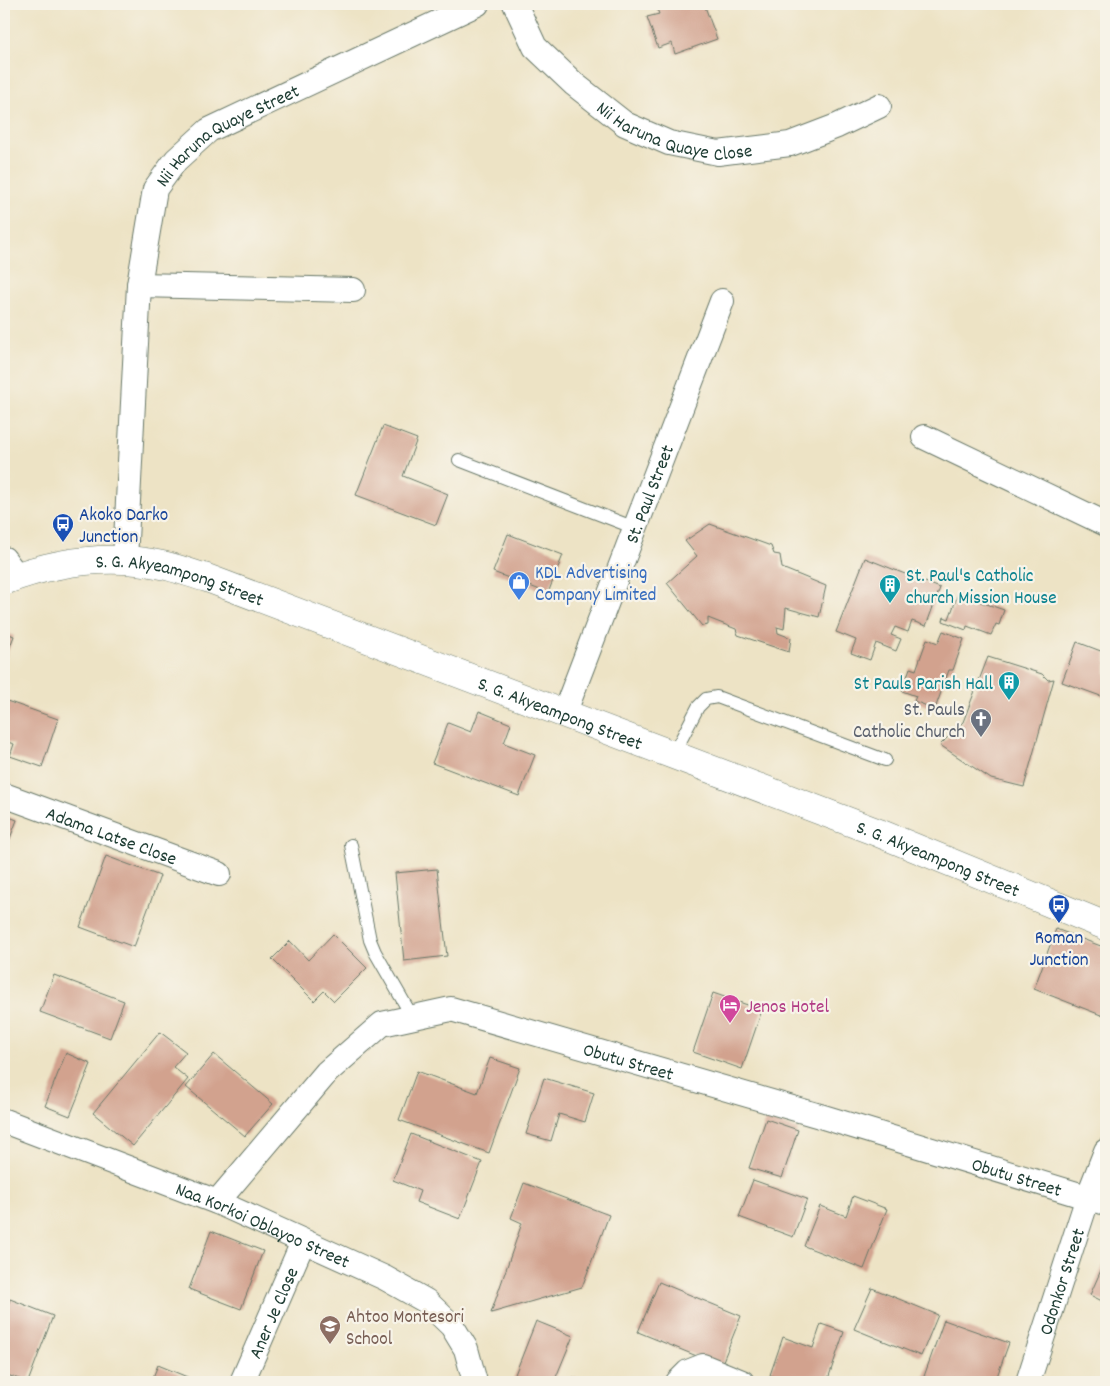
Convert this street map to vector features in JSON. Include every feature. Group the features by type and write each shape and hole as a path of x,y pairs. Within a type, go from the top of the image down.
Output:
{"street":[{"name":"Nii Haruna Quaye Street","path":"125,560 139,286 155,189 176,160 209,130 477,4"},
{"name":"Nii Haruna Quaye Close","path":"515,4 535,47 574,84 625,124 669,143 718,153 790,144 838,126 879,106"},
{"path":"139,286 353,290"},
{"name":"St. Paul Street","path":"564,714 722,301"},
{"path":"924,437 1105,520"},
{"name":"S. G. Akyeampong Street","path":"8,572 32,571 74,562 125,560 163,565 207,578 879,833 1106,926"},
{"name":"Adama Latse Close","path":"4,795 219,874"},
{"name":"Obutu Street","path":"218,1202 327,1072 382,1024 451,1009 820,1116 1097,1200"},
{"name":"Naa Korkoi Oblayoo Street","path":"4,1121 218,1202 385,1278 426,1301 452,1326 466,1349 475,1382"},
{"name":"Odonkor Street","path":"1028,1382 1097,1200 1106,1151"},
{"name":"Aner Je Close","path":"242,1382 303,1242"},
{"path":"678,1382 688,1372 703,1366 742,1382"}],"lane":[{"path":"460,460 635,528"},
{"path":"673,756 698,707 706,699 717,697 885,760"},
{"path":"351,845 370,940 413,1018"}],"building":[{"path":"655,4 704,4 717,39 675,54 672,43 658,48 647,17 659,14"},
{"path":"383,426 417,439 403,476 448,494 436,525 356,495"},
{"path":"710,524 771,546 774,554 780,555 782,568 826,586 819,617 786,608 784,629 777,627 778,633 791,638 789,652 738,635 736,629 708,618 708,625 702,626 667,583 697,556 685,541"},
{"path":"508,534 563,555 548,593 493,572"},
{"name":"St. Paul's Catholic church Mission House","path":"865,558 940,588 926,626 912,621 908,632 895,627 891,635 901,639 896,651 876,643 870,660 851,653 856,640 836,632"},
{"path":"958,594 1004,610 999,625 996,624 991,635 967,626 966,630 943,621 944,617 949,619"},
{"path":"943,631 964,639 953,670 949,670 935,709 914,701 916,696 902,691 910,668 916,670 927,639 938,643"},
{"path":"4,632 14,636 4,662"},
{"path":"1077,642 1106,653 1106,698 1062,682"},
{"name":"St Pauls Parish Hall","path":"988,657 1042,674 1048,680 1054,679 1024,787 991,779 940,745 963,722"},
{"path":"4,700 58,719 42,767 10,756 14,744 4,741"},
{"path":"479,711 511,724 504,743 535,755 519,796 432,763 448,723 471,732"},
{"path":"4,815 17,820 4,854"},
{"path":"106,856 160,876 134,947 80,927"},
{"path":"437,869 447,956 404,961 395,873"},
{"path":"1056,929 1106,948 1106,1017 1034,989"},
{"path":"333,934 367,968 334,1001 324,991 314,1001 272,959 290,941 308,960"},
{"path":"54,975 124,1001 110,1038 40,1012"},
{"path":"713,993 762,1010 742,1069 693,1052"},
{"path":"160,1032 186,1052 173,1067 188,1079 133,1146 93,1113"},
{"path":"66,1053 91,1064 70,1116 45,1106"},
{"path":"214,1054 273,1104 245,1136 186,1087"},
{"path":"490,1058 520,1068 489,1153 399,1120 417,1071 477,1093"},
{"path":"544,1078 594,1093 585,1122 559,1114 551,1141 526,1134"},
{"path":"766,1119 798,1130 782,1178 749,1168"},
{"path":"411,1134 482,1162 460,1219 416,1202 420,1191 393,1180"},
{"path":"753,1180 807,1199 793,1237 739,1217"},
{"path":"524,1183 609,1215 582,1287 491,1313 522,1223 511,1218"},
{"path":"853,1196 887,1209 864,1269 804,1246 820,1206 846,1216"},
{"path":"211,1231 263,1251 241,1309 189,1289"},
{"path":"1106,1259 1106,1303 1090,1295"},
{"path":"659,1282 741,1316 721,1366 638,1332"},
{"path":"872,1288 938,1315 921,1356 854,1329"},
{"path":"10,1299 53,1316 28,1382 4,1374 4,1317"},
{"path":"944,1320 1009,1343 995,1382 922,1382"},
{"path":"536,1321 573,1336 554,1382 512,1382"},
{"path":"821,1324 844,1332 827,1382 789,1382 770,1375 783,1337 813,1348"},
{"path":"158,1365 197,1381 151,1382"},
{"path":"573,1377 587,1382 571,1382"}],"place":[{"name":"Akoko Darko Junction","path":"63,543"},
{"name":"KDL Advertising Company Limited","path":"519,601"},
{"name":"St. Paul's Catholic church Mission House","path":"890,604"},
{"name":"St Pauls Parish Hall","path":"1009,701"},
{"name":"St. Pauls Catholic Church","path":"981,738"},
{"name":"Roman Junction","path":"1059,924"},
{"name":"Jenos Hotel","path":"730,1024"},
{"name":"Ahtoo Montesori School","path":"330,1345"}]}
